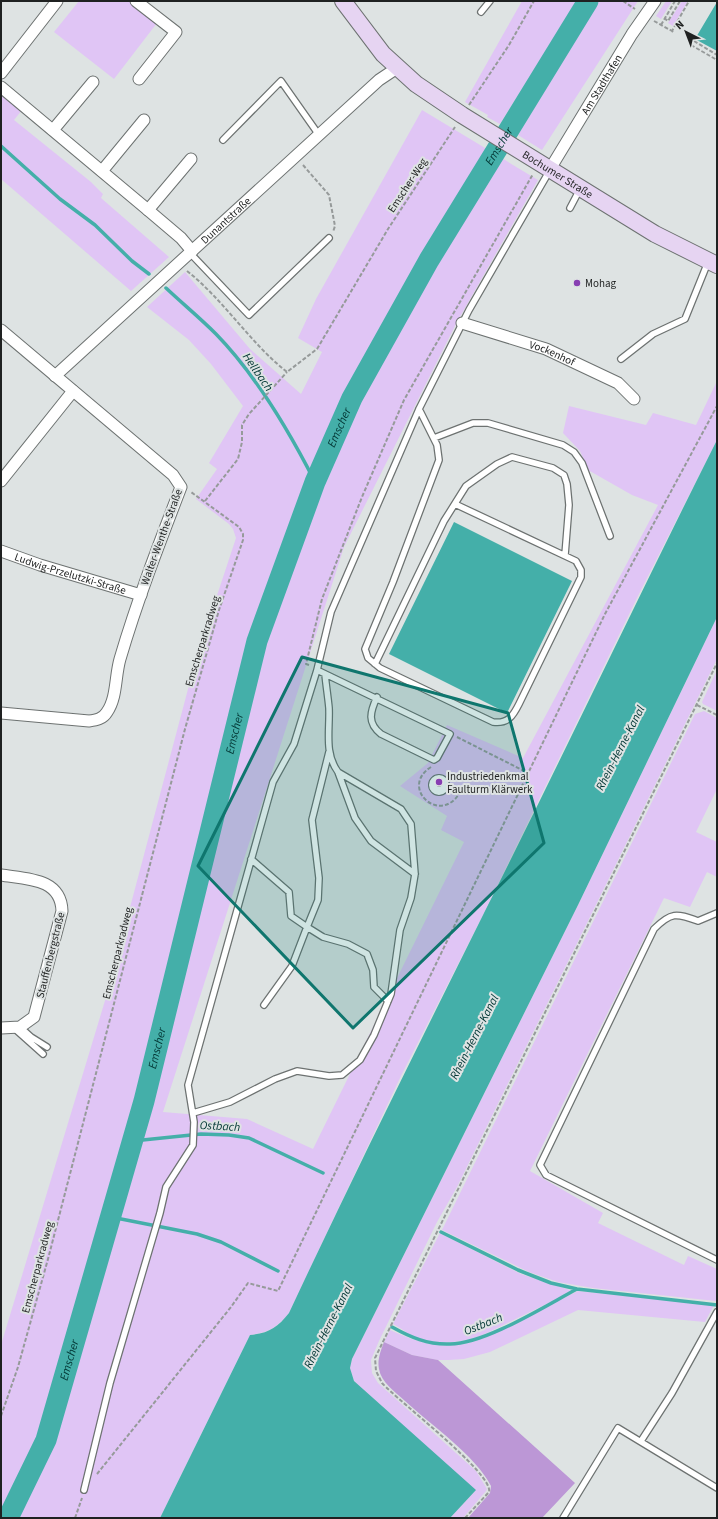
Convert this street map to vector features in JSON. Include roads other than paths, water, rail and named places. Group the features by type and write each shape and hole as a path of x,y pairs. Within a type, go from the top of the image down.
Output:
{"main road":[{"name":"Bochumer Straße","path":"343,1 372,41 397,68 416,84 481,127 655,234 713,264"}],"street":[{"path":"1,73 56,1"},
{"path":"136,1 176,32 139,79"},
{"name":"Am Stadthafen","path":"550,169 632,34 655,1"},
{"name":"Dunantstraße","path":"56,376 378,80 397,68"},
{"path":"53,130 93,82"},
{"path":"1,87 181,238 191,252"},
{"path":"102,171 144,120"},
{"path":"148,210 191,160"},
{"name":"Vockenhof","path":"462,322 546,350 618,383 634,399"},
{"name":"Walter-Wenthe-Straße","path":"1,330 173,475 181,487 141,595 120,661 112,702 107,714 99,720 89,721 1,713"},
{"path":"1,481 73,391"},
{"name":"Ludwig-Przelutzki-Straße","path":"1,551 40,565 141,595"},
{"name":"Stauffenbergstraße","path":"1,875 35,880 47,884 56,891 62,900 62,911 34,1017 18,1028"},
{"path":"1,1028 18,1028"}],"lane":[{"path":"481,12 490,1"},
{"path":"223,140 281,81 319,135"},
{"path":"84,1490 110,1383 152,1242 166,1188 193,1145 194,1122 188,1085 273,782 294,744 317,670 331,612 419,409 462,322 550,169"},
{"path":"570,208 581,189"},
{"path":"191,252 248,315 329,238"},
{"path":"621,359 653,334 685,319 713,264"},
{"path":"419,409 437,445 439,460 393,582 365,649 368,658 380,668 493,722 501,723 512,718 581,577 581,570 576,561 565,555 455,504"},
{"path":"434,438 473,423 488,423 563,445 574,452 582,463 610,536"},
{"path":"375,664 444,521 466,486 485,472 512,457 553,468 564,475 567,484 569,505 565,555"},
{"path":"317,670 377,697 450,734 437,758 434,760 375,730 371,710 377,697"},
{"path":"264,1005 292,966 318,900 319,878 312,820 329,752 329,708 325,674"},
{"path":"329,752 355,818 371,841 415,874"},
{"path":"193,1113 230,1102 275,1078 297,1071 329,1076 342,1075 360,1060 374,1035 391,994 400,930 410,898 415,874 411,824 402,809 338,772"},
{"path":"251,859 289,892 291,916 324,937 348,944 367,954 373,970 374,987 388,1001"},
{"path":"717,913 698,921 680,914 666,917 654,930 540,1165 546,1175 717,1260"},
{"path":"18,1028 47,1047"},
{"path":"18,1028 43,1054"},
{"path":"641,1441 672,1392 717,1312"},
{"path":"563,1518 618,1428 717,1488"}],"water":[{"path":"717,2 717,51 695,39"},
{"name":"Rhein-Herne-Kanal","path":"717,440 717,617 578,905 352,1359 350,1368 354,1381 476,1490 450,1518 160,1518 250,1335 262,1333 272,1329 289,1313 385,1112 543,795"},
{"path":"454,522 572,581 507,713 389,654"}],"waterway":[{"name":"Emscher","path":"8,1518 46,1440 144,1101 257,641 315,482 352,398 429,260 588,1"},
{"name":"Hellbach","path":"1,146 60,199 95,225 132,261 149,274"},
{"name":"Hellbach","path":"166,288 204,322 245,367 271,404 315,482"},
{"name":"Ostbach","path":"133,1141 201,1134 229,1135 249,1138 323,1173"},
{"name":"Ostbach","path":"111,1217 197,1234 221,1242 278,1271"},
{"name":"Ostbach","path":"441,1232 518,1270 551,1283 577,1289 717,1305"},
{"name":"Ostbach","path":"392,1327 412,1337 427,1342 442,1344 464,1342 480,1338 515,1323 577,1289"}],"place":[{"name":"Mohag","path":"577,283"},
{"name":"Industriedenkmal Faulturm Klärwerk","path":"439,782"}]}
